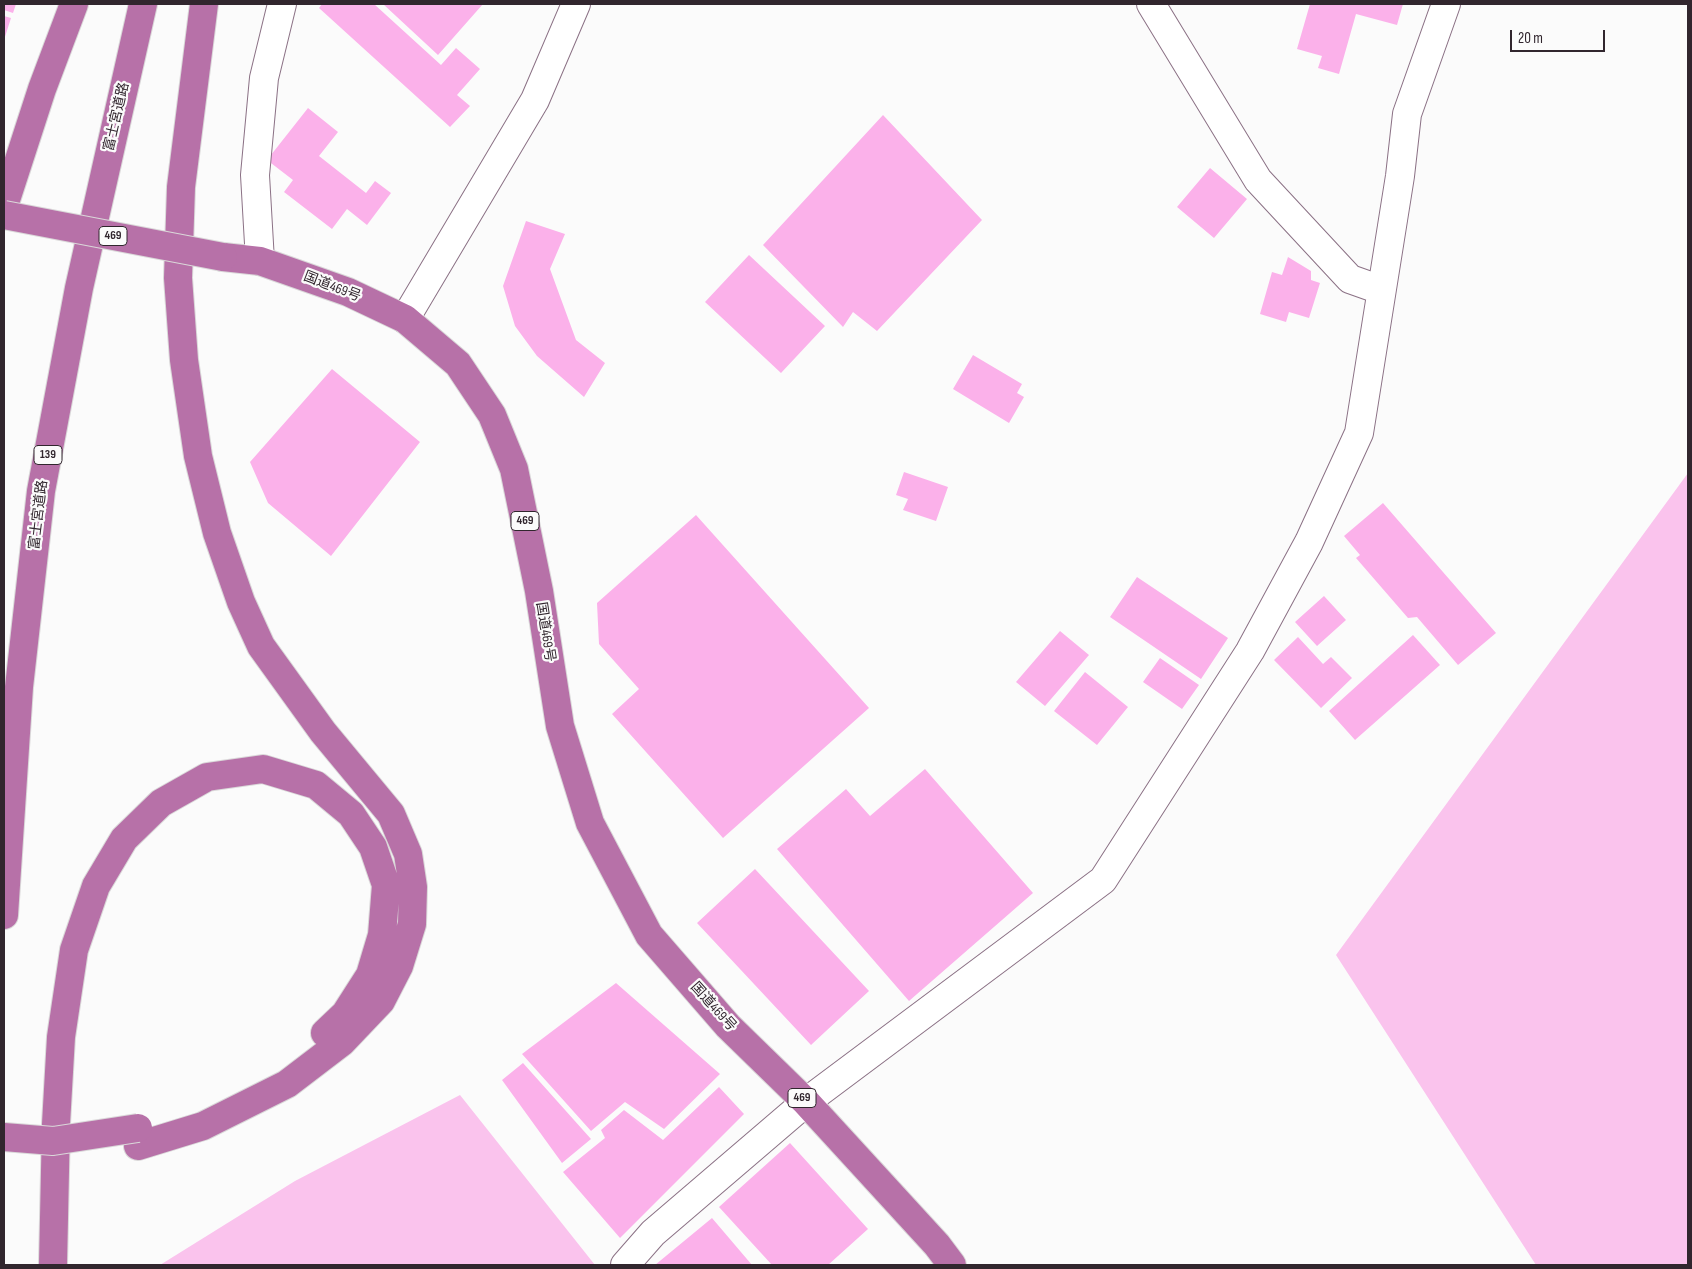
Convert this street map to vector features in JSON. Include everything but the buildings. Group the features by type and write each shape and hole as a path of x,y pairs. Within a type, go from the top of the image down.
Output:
{"highway":[{"path":"4,206 42,89 74,4"},
{"name":"富士宮道路","path":"4,914 19,687 41,491 79,288 142,4"},
{"path":"4,1156 56,1160 138,1137 203,1126 287,1084 342,1042 381,1001 399,966 412,924 413,887 408,854 390,814 323,732 262,646 241,602 217,533 198,456 184,360 178,278 181,186 204,4"},
{"name":"国道469号","path":"4,215 223,257 260,261 348,292 405,319 458,364 492,415 514,469 539,591 560,726 590,823 648,935 728,1026 806,1102 937,1245 952,1265"},
{"path":"4,1137 52,1142 138,1137 196,1111 265,1076 313,1044 345,1014 370,976 382,935 386,886 373,847 351,814 316,785 263,769 207,777 160,803 124,839 96,886 74,950 62,1037 56,1124 52,1265"}],"street":[{"path":"260,261 255,175 264,78 282,4"},
{"path":"405,319 535,100 576,4"},
{"path":"1151,4 1258,180 1350,279 1381,290"},
{"path":"624,1265 653,1233 806,1102 1103,880 1250,651 1309,542 1359,433 1400,176 1407,114 1446,4"}],"shaded area":[{"path":"1688,473 1688,1265 1536,1265 1336,955"},
{"path":"460,1095 595,1265 160,1265 295,1181"}]}
